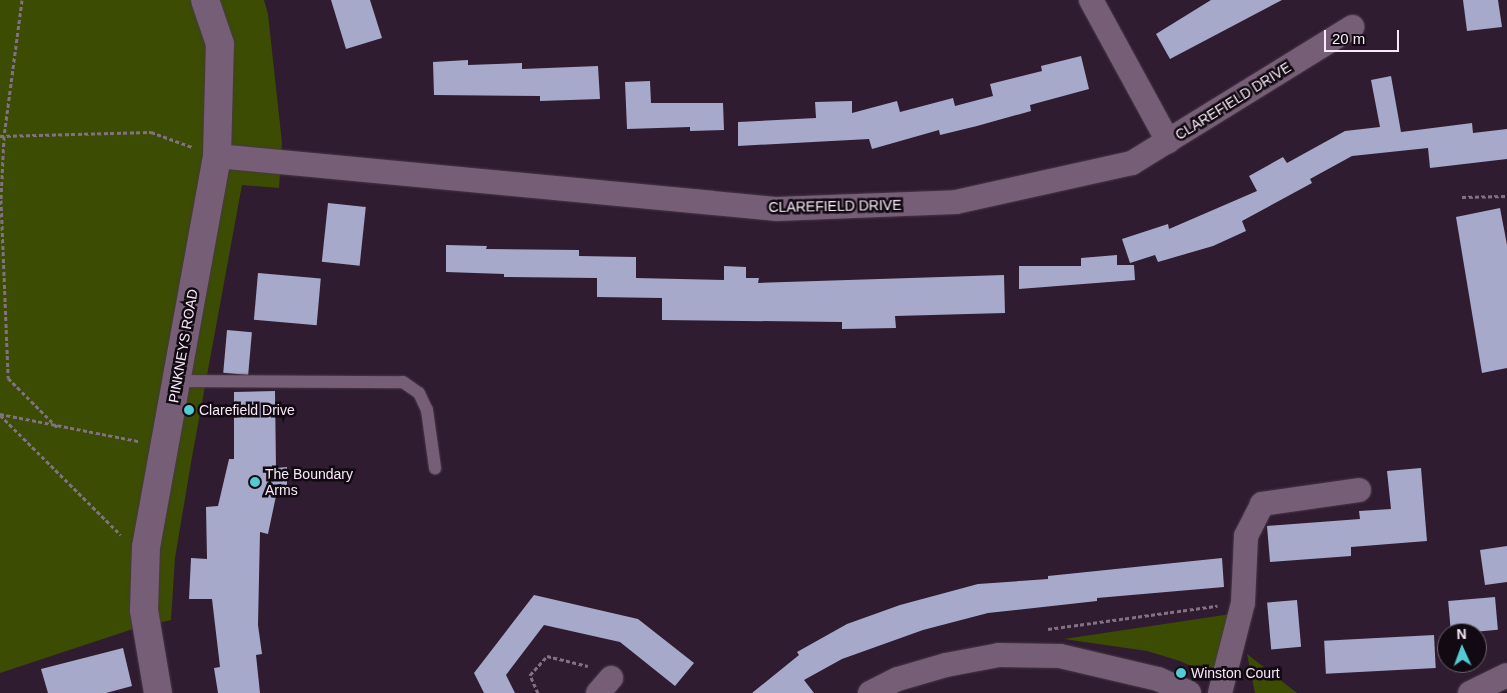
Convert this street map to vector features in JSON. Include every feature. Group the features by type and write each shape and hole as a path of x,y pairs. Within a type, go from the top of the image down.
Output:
{"street":[{"name":"PINKNEYS ROAD","path":"158,693 144,610 146,547 166,446 217,156 220,44 205,0"},
{"path":"1091,0 1168,141"},
{"name":"CLAREFIELD DRIVE","path":"217,156 777,208 956,202 1132,163 1352,26"},
{"path":"1220,693 1242,603 1246,536 1262,504 1359,490"},
{"path":"870,693 898,679 936,668 999,655 1069,657 1158,679 1189,693"},
{"path":"1470,693 1507,675"}],"lane":[{"path":"177,381 403,382 419,393 427,410 435,468"}],"path":[{"path":"22,0 2,136 1,200 8,378 58,428"},
{"path":"2,136 152,132 217,156"},
{"path":"1462,197 1507,196"},
{"path":"0,414 58,428 166,446"},
{"path":"0,414 121,536 146,547"},
{"path":"1044,630 1242,603"},
{"path":"538,693 530,675 547,656 602,670 604,685"}],"green space":[{"path":"0,0 264,0 268,14 282,143 279,188 242,185 175,558 171,620 136,628 0,673"},
{"path":"1231,614 1212,676 1180,661 1147,651 1064,639"},
{"path":"1247,654 1297,693 1255,693"}],"building":[{"path":"331,0 370,0 382,38 346,49"},
{"path":"1211,0 1282,0 1170,59 1156,34"},
{"path":"1463,0 1498,0 1502,27 1467,31"},
{"path":"1081,56 1089,89 1030,105 1031,111 977,126 940,135 939,130 872,149 869,139 738,146 738,122 816,118 815,102 852,101 852,113 897,101 900,112 953,98 955,106 993,96 990,84 1042,71 1041,66"},
{"path":"468,60 468,65 522,63 522,69 598,66 600,99 540,101 540,96 434,95 433,62"},
{"path":"1391,76 1401,132 1472,123 1473,133 1507,129 1507,159 1430,168 1428,148 1352,156 1310,179 1312,183 1242,221 1246,231 1213,246 1158,262 1155,255 1130,263 1122,239 1168,224 1169,229 1257,191 1249,176 1283,157 1287,163 1345,131 1380,127 1371,80"},
{"path":"650,81 651,103 723,103 724,130 690,131 690,127 627,129 625,82"},
{"path":"328,203 366,207 360,266 322,262"},
{"path":"1500,208 1507,245 1507,368 1482,373 1456,217"},
{"path":"446,245 487,246 486,249 579,250 579,256 636,257 636,278 724,280 724,266 746,267 746,278 759,278 758,283 1004,275 1005,313 895,316 896,328 842,329 842,322 662,320 662,298 597,297 597,278 504,277 504,274 446,272"},
{"path":"1117,255 1117,265 1134,265 1135,280 1019,289 1019,266 1081,266 1081,258"},
{"path":"258,273 321,278 317,325 254,320"},
{"path":"227,330 252,332 248,375 223,373"},
{"path":"275,391 276,468 287,467 287,495 276,496 268,534 260,532 258,625 262,654 256,655 260,693 218,693 214,668 220,667 212,599 189,599 191,558 207,559 206,507 218,506 229,459 234,459 234,392"},
{"path":"1421,468 1427,541 1351,547 1351,556 1270,562 1267,526 1360,519 1359,511 1391,509 1387,471"},
{"path":"1507,546 1507,582 1485,585 1480,550"},
{"path":"1222,558 1224,587 1097,598 1097,601 988,613 923,630 842,659 804,680 814,693 752,693 799,655 797,652 847,624 900,605 978,584 1048,579 1048,576"},
{"path":"534,595 638,619 694,663 675,686 620,642 544,625 506,675 515,693 484,693 474,673"},
{"path":"1495,597 1498,630 1487,631 1487,623 1450,623 1448,601"},
{"path":"1297,600 1301,647 1271,649 1267,603"},
{"path":"1434,635 1436,668 1326,674 1324,641"},
{"path":"123,648 132,686 106,693 48,693 41,669"}],"place":[{"name":"Clarefield Drive","path":"189,410"},
{"name":"The Boundary Arms","path":"255,482"},
{"name":"Winston Court","path":"1181,673"}]}
